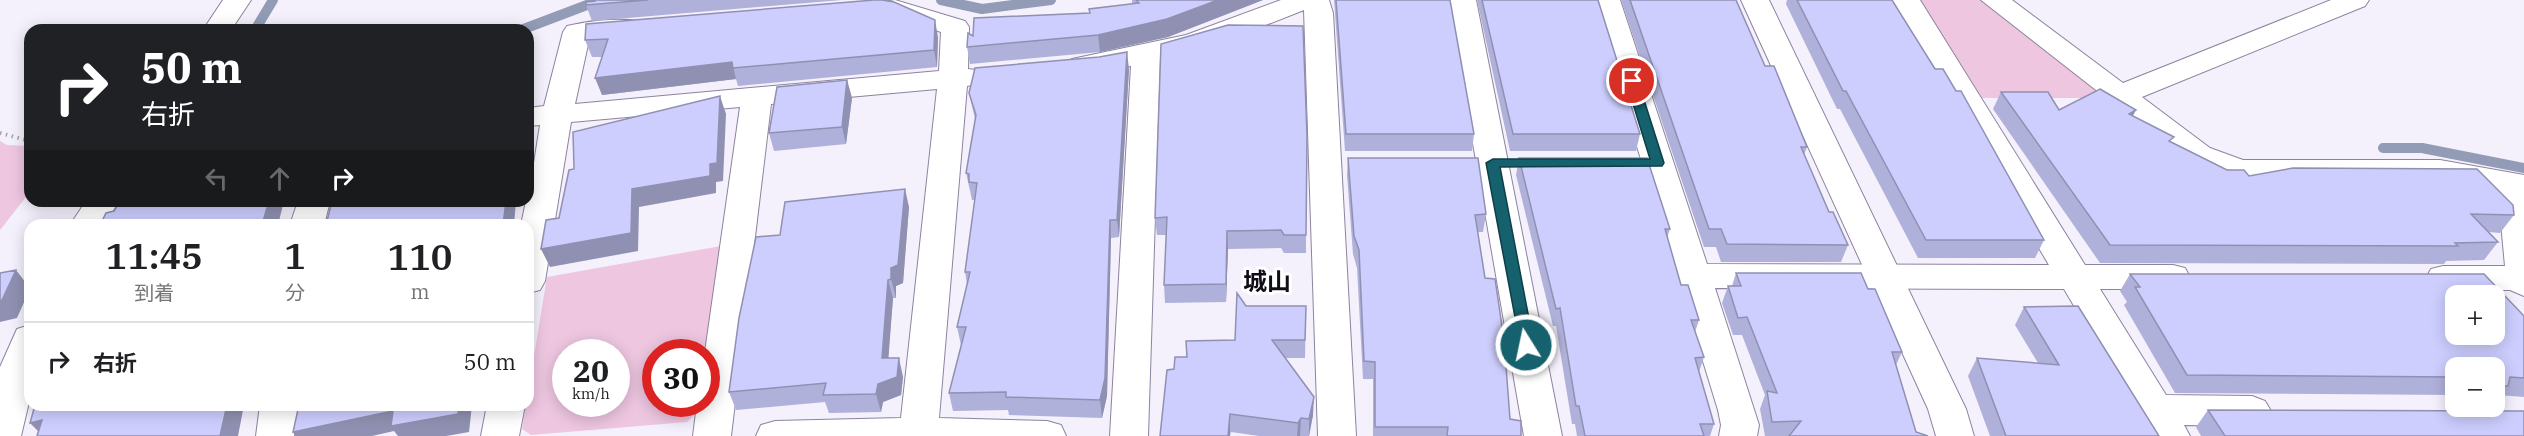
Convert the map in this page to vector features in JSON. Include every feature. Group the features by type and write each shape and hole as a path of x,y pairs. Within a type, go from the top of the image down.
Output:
{"street":[{"path":"221,24 237,0"},
{"path":"1056,68 1146,55 1230,32 1304,0"},
{"path":"1315,0 1319,14 1339,163 1337,436"},
{"path":"1462,0 1504,163 1543,436"},
{"path":"1606,0 1737,410 1740,425 1738,436"},
{"path":"1755,0 1947,409 1955,436"},
{"path":"1906,0 2164,423 2287,411"},
{"path":"1995,0 2199,155 2240,170 2402,168 2440,170 2518,184 2523,281 2416,278"},
{"path":"2120,95 2355,0"},
{"path":"871,7 900,8 955,27 953,79 918,434"},
{"path":"534,219 543,116 577,32 659,25"},
{"path":"1129,436 1146,55"},
{"path":"543,116 999,74"},
{"path":"712,436 757,96"},
{"path":"1457,163 1504,163"},
{"path":"1622,163 1658,163"},
{"path":"1696,276 2205,277"},
{"path":"2,436 24,353"},
{"path":"275,436 278,411"},
{"path":"500,436 505,411"},
{"path":"775,436 918,434 1047,436"}],"path":[{"path":"0,133 24,139"}],"shaded area":[{"path":"1920,0 1983,0 2110,98 1982,98"},
{"path":"0,141 7,145 24,146 24,200 0,230"},
{"path":"721,246 708,339 642,339 642,417 692,417 687,422 531,435 522,429 525,411 534,411 534,356 547,277"}],"building":[{"path":"648,0 586,5 586,2"},
{"path":"874,0 894,2 935,20 934,50 733,68 732,62 595,78 608,39 585,40 586,24"},
{"path":"1136,0 1218,0 1167,19 1098,35 967,47 968,33 973,36 974,18 1090,13 1089,9 1139,3"},
{"path":"1336,0 1450,0 1474,134 1346,134"},
{"path":"1482,0 1598,0 1640,134 1513,134"},
{"path":"1630,0 1736,0 1765,66 1774,66 1807,147 1801,147 1829,212 1833,212 1848,245 1727,244 1721,229 1709,229"},
{"path":"1797,0 1892,0 1935,69 1943,69 1956,91 1961,91 2044,240 1926,240 1846,91 1843,91"},
{"path":"1228,25 1303,26 1307,136 1306,235 1284,235 1281,230 1227,231 1226,284 1164,285 1167,217 1155,218 1161,44"},
{"path":"1127,52 1117,220 1110,220 1105,378 1100,400 1006,397 1006,392 949,393 966,327 957,327 970,272 965,272 977,183 969,182 969,174 966,173 976,115 969,93 975,68 1099,57"},
{"path":"847,80 842,127 769,133 777,87"},
{"path":"2100,89 2136,110 2129,114 2174,137 2169,141 2227,170 2244,170 2249,176 2293,168 2477,169 2513,205 2514,215 2471,214 2498,242 2455,243 2458,246 2110,245 2001,92 2048,92 2059,110"},
{"path":"720,96 717,163 710,164 710,176 632,189 631,233 541,249 546,220 559,218 569,170 574,169 573,132"},
{"path":"1348,158 1478,158 1486,214 1475,215 1485,278 1495,279 1504,340 1510,419 1521,421 1521,436 1447,436 1448,427 1375,427 1375,362 1364,361 1359,250 1354,236"},
{"path":"1519,158 1647,158 1670,229 1665,229 1681,285 1688,285 1699,320 1691,320 1704,357 1695,358 1714,424 1700,424 1704,436 1585,436 1579,406 1576,406 1560,308 1556,309"},
{"path":"905,189 898,265 891,268 891,279 888,280 882,358 899,358 897,377 878,384 876,394 823,395 826,383 729,392 739,318 756,237 780,235 785,202"},
{"path":"116,207 267,207 264,219 103,219 106,213 114,211"},
{"path":"330,207 505,207 504,219 328,219"},
{"path":"16,270 2,300 0,301 0,273"},
{"path":"1736,273 1861,273 1868,289 1875,289 1902,352 1892,352 1916,432 1928,436 1789,436 1801,421 1772,422 1767,391 1777,393 1747,317 1738,318 1728,286 1741,286"},
{"path":"2130,274 2484,274 2494,285 2445,285 2445,345 2505,345 2505,296 2524,316 2524,378 2510,377 2508,386 2505,386 2505,357 2445,357 2445,377 2187,375 2135,287 2140,287"},
{"path":"1237,293 1246,306 1306,306 1305,340 1272,340 1314,397 1309,419 1301,418 1298,423 1230,414 1228,436 1160,436 1167,370 1174,369 1175,357 1187,357 1186,341 1235,340"},
{"path":"2078,306 2159,436 2006,436 1977,358 2059,365 2024,307"},
{"path":"2208,410 2445,411 2445,417 2505,417 2505,411 2524,411 2524,436 2225,436"},
{"path":"33,411 226,411 220,436 37,436 42,420 30,423"},
{"path":"298,411 393,411 293,432"},
{"path":"393,411 458,411 458,414 391,426"}],"waterway":[{"path":"259,24 273,0"},
{"path":"534,25 600,0"},
{"path":"941,0 982,9 1051,0"},
{"path":"2383,148 2422,148 2524,168"}],"district":[{"name":"城山","path":"1267,281"}],"route":[{"path":"1526,345 1493,163 1658,163 1632,81"}]}
